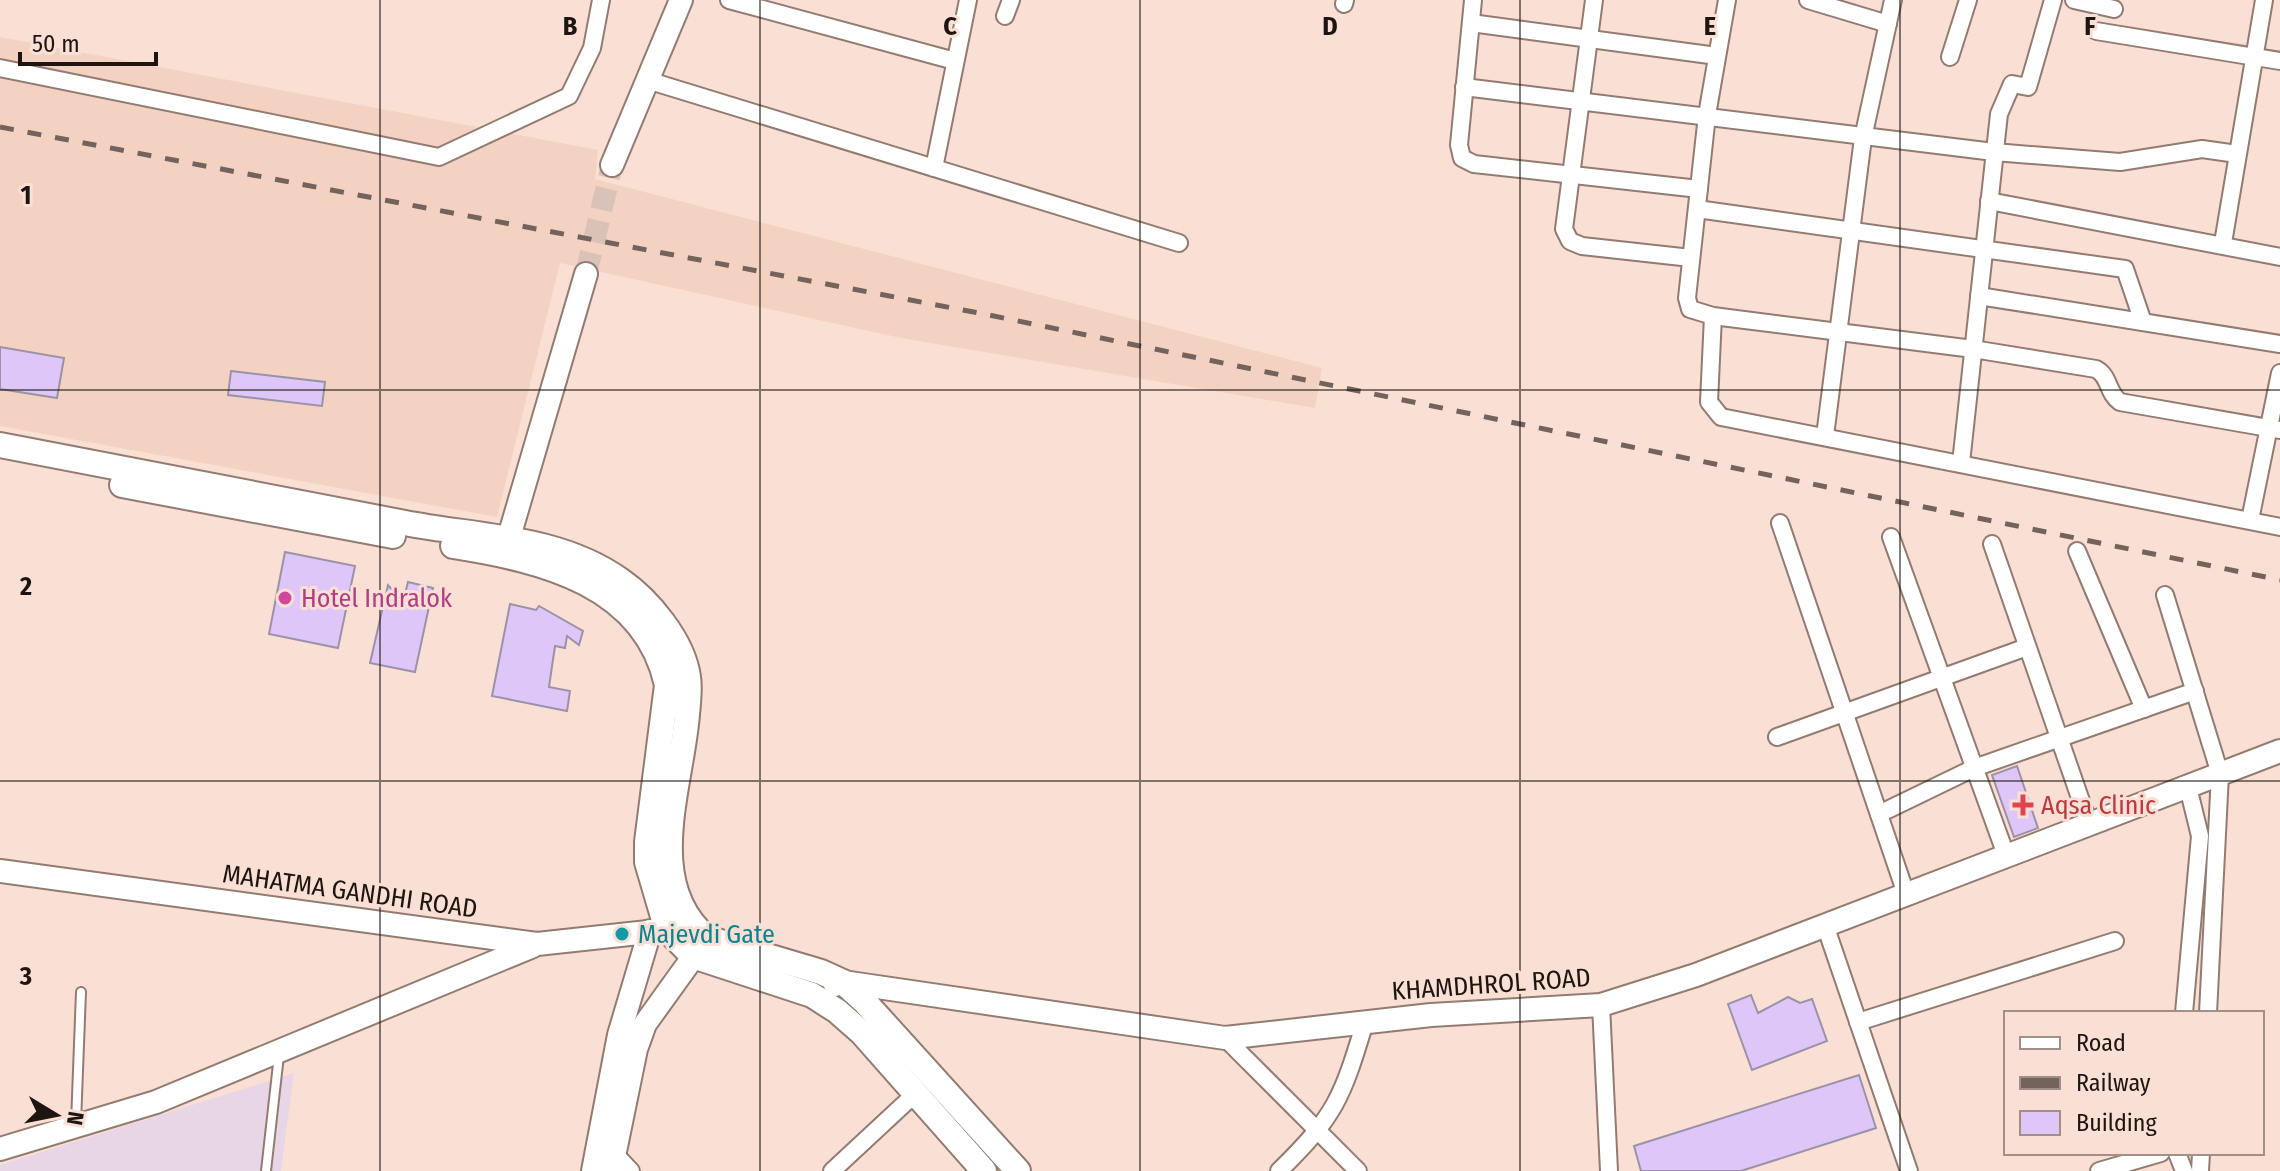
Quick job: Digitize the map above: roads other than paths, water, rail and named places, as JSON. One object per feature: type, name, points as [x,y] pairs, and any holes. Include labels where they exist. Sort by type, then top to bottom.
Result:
[{"type":"main road","points":[[612,165],[681,0]]},
{"type":"main road","points":[[509,537],[586,274]]},
{"type":"main road","points":[[0,445],[415,525],[509,537],[588,561],[620,579],[645,600],[676,644],[688,677],[687,716],[669,819],[672,867],[683,909],[698,940],[812,995],[862,1033],[984,1171]]},
{"type":"main road","points":[[0,458],[347,529],[528,561],[601,591],[627,611],[650,636],[662,661],[667,685],[647,852],[658,930],[619,1035],[593,1171]]},
{"type":"main road","name":"KHAMDHROL ROAD","points":[[843,982],[1225,1038],[1365,1022],[1601,1005],[1696,975],[2280,751]]},
{"type":"main road","name":"MAHATMA GANDHI ROAD","points":[[0,871],[537,944],[658,930]]},
{"type":"main road","points":[[658,930],[843,982],[864,1001],[1018,1171]]},
{"type":"main road","points":[[613,1162],[636,1049],[645,1024],[698,940]]},
{"type":"main road","points":[[0,1149],[156,1102],[279,1054],[537,944]]},
{"type":"main road","points":[[812,995],[843,982]]},
{"type":"street","points":[[0,68],[439,157],[569,96],[592,48],[601,0]]},
{"type":"street","points":[[729,0],[955,61]]},
{"type":"street","points":[[934,168],[968,0]]},
{"type":"street","points":[[1473,0],[1459,145],[1462,158],[1474,164],[1699,189]]},
{"type":"street","points":[[1594,0],[1564,229],[1570,241],[1582,246],[1691,258]]},
{"type":"street","points":[[1727,0],[1707,115],[1687,298],[1690,309],[1713,316],[1973,349],[2096,369],[2105,376],[2112,396],[2120,402],[2274,429]]},
{"type":"street","points":[[1808,0],[1888,24]]},
{"type":"street","points":[[1825,436],[1863,138],[1893,0]]},
{"type":"street","points":[[1950,57],[1968,0]]},
{"type":"street","points":[[1961,463],[1999,114],[2012,84],[2028,87],[2053,0]]},
{"type":"street","points":[[2074,0],[2114,9]]},
{"type":"street","points":[[2223,243],[2264,0]]},
{"type":"street","points":[[1471,23],[1717,56]]},
{"type":"street","points":[[2096,31],[2280,61]]},
{"type":"street","points":[[2254,55],[2280,55]]},
{"type":"street","points":[[647,80],[1179,243]]},
{"type":"street","points":[[1464,87],[1994,152],[2120,162],[2202,149],[2237,154]]},
{"type":"street","points":[[1989,201],[2223,243],[2280,257]]},
{"type":"street","points":[[1697,209],[2125,269],[2143,322]]},
{"type":"street","points":[[1979,296],[2280,344]]},
{"type":"street","points":[[1713,316],[1709,402],[1721,417],[2280,527]]},
{"type":"street","points":[[2250,520],[2274,429],[2280,373]]},
{"type":"street","points":[[1780,523],[1906,894]]},
{"type":"street","points":[[1891,537],[2006,855]]},
{"type":"street","points":[[1992,544],[2089,824]]},
{"type":"street","points":[[2077,551],[2144,709]]},
{"type":"street","points":[[2165,595],[2220,774],[2208,1011]]},
{"type":"street","points":[[1777,737],[2027,647]]},
{"type":"street","points":[[1879,814],[1974,768],[2060,741],[2195,691]]},
{"type":"street","points":[[2184,1011],[2200,836],[2188,787]]},
{"type":"street","points":[[1825,925],[1909,1171]]},
{"type":"street","points":[[1858,1022],[2115,941]]},
{"type":"street","points":[[1601,1005],[1609,1171]]},
{"type":"street","points":[[1279,1171],[1319,1131],[1344,1091],[1365,1022]]},
{"type":"street","points":[[1225,1038],[1358,1171]]},
{"type":"street","points":[[832,1171],[916,1093]]},
{"type":"street","points":[[2099,1171],[2154,1155]]},
{"type":"street","points":[[613,1162],[631,1171]]},
{"type":"lane","points":[[76,1128],[81,992]]},
{"type":"lane","points":[[266,1171],[279,1054]]},
{"type":"tunnel","points":[[586,274],[612,165]]},
{"type":"railway","points":[[0,127],[984,314],[2280,580]]},
{"type":"place","name":"Hotel Indralok","points":[[285,598]]},
{"type":"place","name":"Aqsa Clinic","points":[[2023,805]]},
{"type":"place","name":"Majevdi Gate","points":[[622,934]]}]
